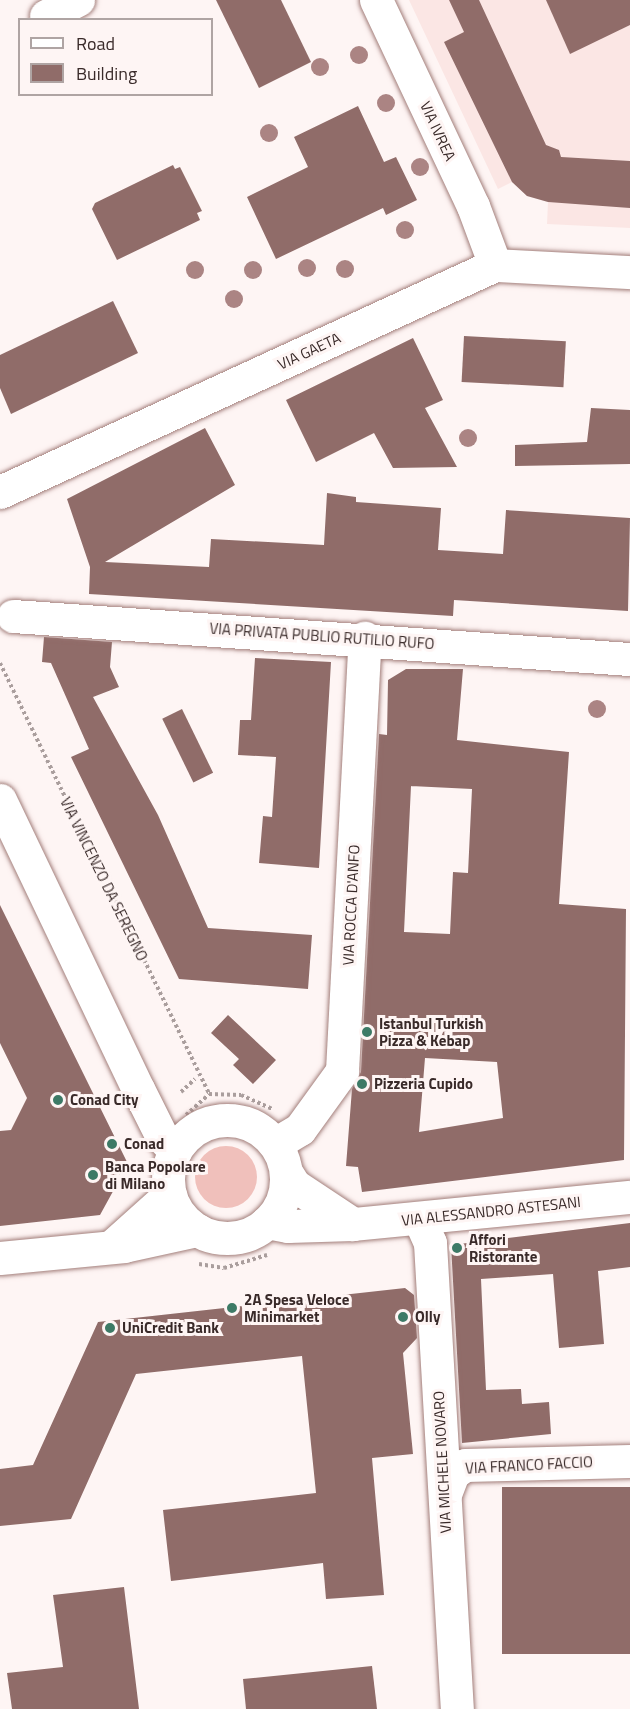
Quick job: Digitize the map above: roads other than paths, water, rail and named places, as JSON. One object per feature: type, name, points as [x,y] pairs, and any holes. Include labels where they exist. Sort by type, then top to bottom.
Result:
[{"type":"street","points":[[46,16],[78,0]]},
{"type":"street","name":"VIA IVREA","points":[[376,0],[474,206],[495,265]]},
{"type":"street","name":"VIA GAETA","points":[[0,492],[495,265],[630,272]]},
{"type":"street","name":"VIA PRIVATA PUBLIO RUTILIO RUFO","points":[[13,616],[365,638],[630,658]]},
{"type":"street","name":"VIA ROCCA D'ANFO","points":[[281,1144],[300,1129],[342,1071],[365,638]]},
{"type":"street","points":[[0,800],[162,1137],[186,1139],[230,1119],[263,1131],[281,1144],[294,1185],[353,1224]]},
{"type":"street","points":[[186,1139],[168,1172],[170,1194],[176,1209],[197,1230]]},
{"type":"street","points":[[0,1258],[111,1248],[197,1230],[233,1237],[267,1222],[285,1190],[281,1144]]},
{"type":"street","points":[[111,1248],[170,1194]]},
{"type":"street","name":"VIA ALESSANDRO ASTESANI","points":[[267,1222],[288,1226],[353,1224],[630,1197]]},
{"type":"street","name":"VIA MICHELE NOVARO","points":[[418,1218],[430,1243],[457,1709]]},
{"type":"street","name":"VIA FRANCO FACCIO","points":[[445,1494],[453,1473],[465,1465],[630,1461]]},
{"type":"place","name":"Istanbul Turkish Pizza & Kebap","points":[[367,1032]]},
{"type":"place","name":"Pizzeria Cupido","points":[[362,1084]]},
{"type":"place","name":"Conad City","points":[[58,1100]]},
{"type":"place","name":"Conad","points":[[112,1144]]},
{"type":"place","name":"Banca Popolare di Milano","points":[[93,1175]]},
{"type":"place","name":"Affori Ristorante","points":[[457,1248]]},
{"type":"place","name":"2A Spesa Veloce Minimarket","points":[[232,1308]]},
{"type":"place","name":"Olly","points":[[403,1317]]},
{"type":"place","name":"UniCredit Bank","points":[[110,1328]]}]
